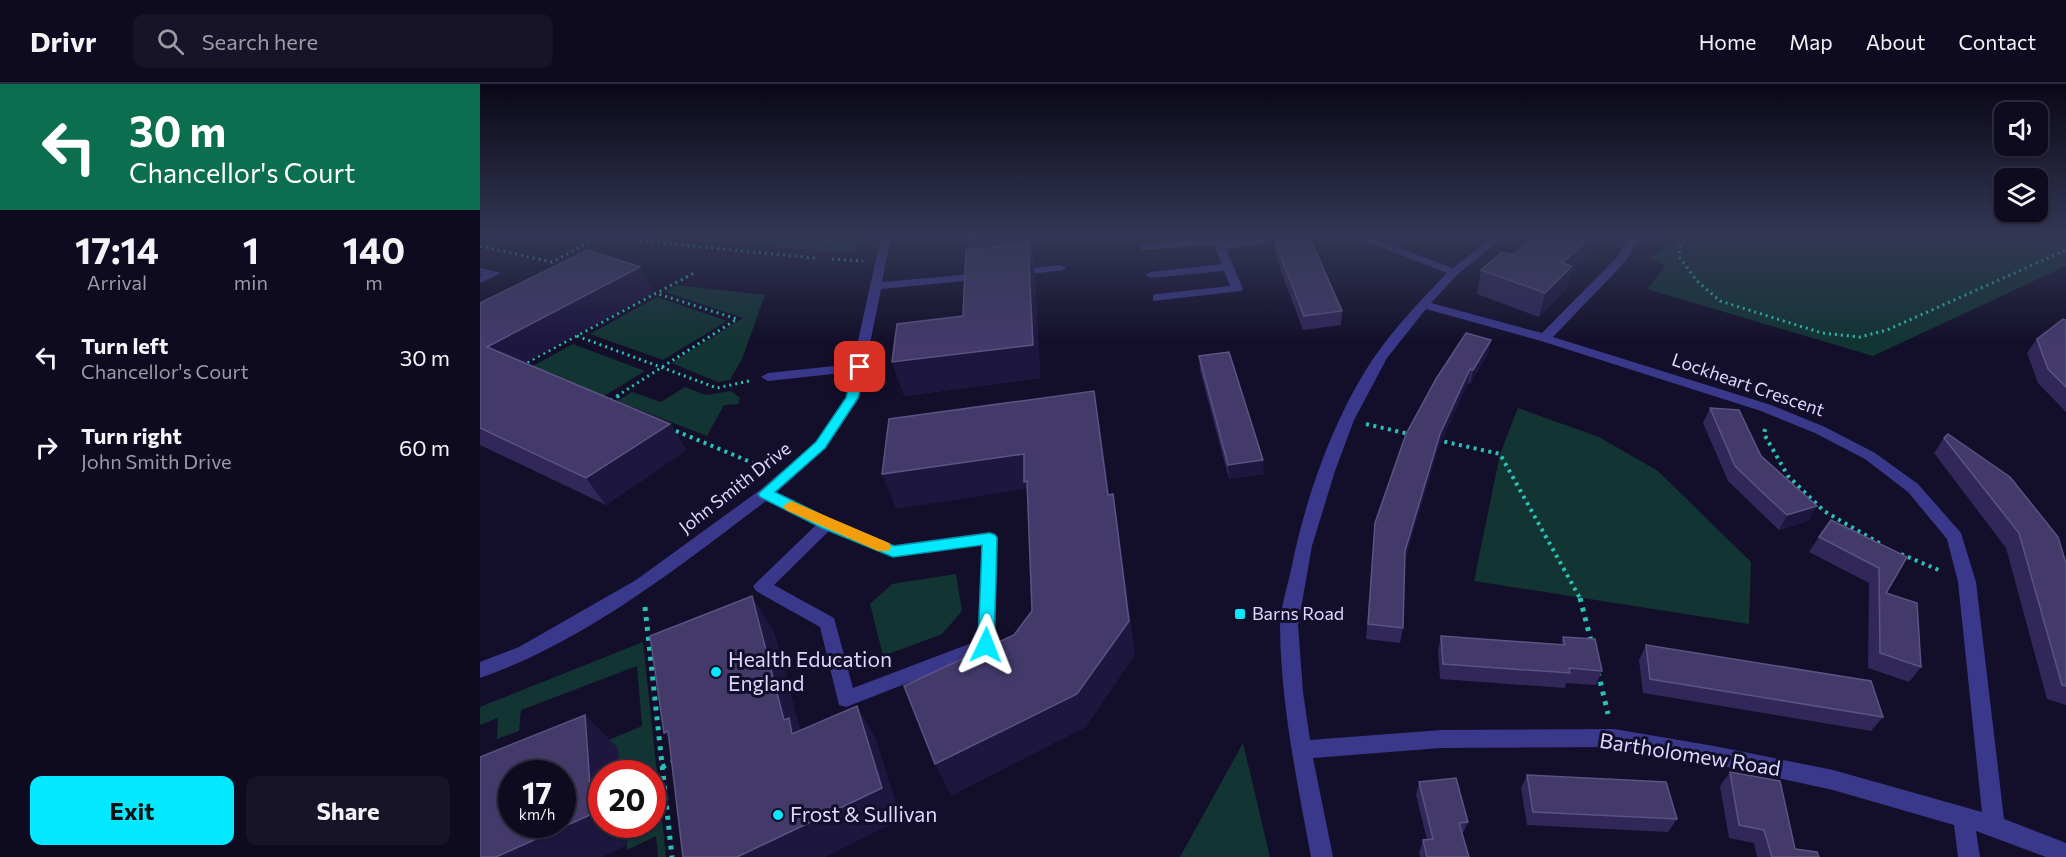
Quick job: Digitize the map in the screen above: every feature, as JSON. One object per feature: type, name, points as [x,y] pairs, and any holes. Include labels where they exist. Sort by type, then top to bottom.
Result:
[{"type":"street","points":[[480,280],[494,274],[485,272]]},
{"type":"street","name":"John Smith Drive","points":[[480,670],[525,652],[642,585],[765,494],[821,445],[852,398],[880,272]]},
{"type":"street","points":[[877,286],[1019,272]]},
{"type":"street","points":[[1151,275],[1179,272]]},
{"type":"street","points":[[1157,298],[1237,289],[1230,272]]},
{"type":"street","points":[[1322,857],[1301,750],[1293,692],[1288,625],[1304,546],[1327,471],[1347,420],[1381,357],[1423,304],[1455,272]]},
{"type":"street","points":[[1545,338],[1609,272]]},
{"type":"street","name":"Lockheart Crescent","points":[[1423,304],[1545,338],[1766,408],[1820,430],[1870,456],[1913,488],[1955,537],[1967,582],[1994,826]]},
{"type":"street","points":[[768,377],[860,367]]},
{"type":"street","points":[[765,494],[827,524],[893,551],[990,538],[986,645],[846,699],[828,623],[762,586],[827,524]]},
{"type":"street","name":"Bartholomew Road","points":[[1301,750],[1441,740],[1614,738],[1714,754],[1833,780],[1963,816],[2066,854]]},
{"type":"street","points":[[1963,816],[1969,857]]},
{"type":"path","points":[[515,369],[696,272]]},
{"type":"path","points":[[1690,272],[1696,281],[1720,301],[1822,333],[1860,337],[1887,330],[2017,272]]},
{"type":"path","points":[[616,407],[606,404],[736,319],[655,293]]},
{"type":"path","points":[[577,336],[717,388],[768,377]]},
{"type":"path","points":[[1766,408],[1764,434],[1788,476],[1824,511],[1887,548]]},
{"type":"path","points":[[1347,420],[1413,434]]},
{"type":"path","points":[[665,427],[785,476]]},
{"type":"path","points":[[1434,439],[1500,454],[1580,597],[1593,651]]},
{"type":"path","points":[[1897,552],[1967,582]]},
{"type":"path","points":[[642,585],[661,760]]},
{"type":"path","points":[[1596,662],[1614,738]]},
{"type":"path","points":[[666,765],[681,759],[682,771]]},
{"type":"path","points":[[666,802],[672,857]]},
{"type":"green space","points":[[1660,272],[2053,272],[1873,356],[1647,289]]},
{"type":"green space","points":[[677,285],[765,295],[742,359],[730,380],[718,382],[671,363],[743,318],[665,292]]},
{"type":"green space","points":[[657,297],[727,321],[663,360],[590,334]]},
{"type":"green space","points":[[573,344],[645,371],[604,396],[531,367]]},
{"type":"green space","points":[[685,387],[706,395],[731,391],[740,398],[738,404],[724,405],[707,436],[617,401],[632,392],[661,402]]},
{"type":"green space","points":[[1518,408],[1599,437],[1658,471],[1751,562],[1749,624],[1474,581],[1500,454]]},
{"type":"green space","points":[[956,574],[962,611],[942,634],[883,656],[870,604],[892,584]]},
{"type":"green space","points":[[643,642],[656,760],[618,760],[617,748],[576,760],[561,760],[642,726],[637,666],[521,710],[519,731],[497,739],[498,718],[480,725],[480,707]]},
{"type":"green space","points":[[1243,743],[1270,857],[1180,857]]},
{"type":"green space","points":[[626,838],[652,838],[627,850]]},
{"type":"green space","points":[[656,838],[664,838],[666,857],[658,857]]},
{"type":"building","points":[[543,272],[630,272],[487,347],[670,424],[586,478],[480,428],[480,303]]},
{"type":"building","points":[[965,272],[1029,272],[1033,345],[892,362],[897,324],[963,316]]},
{"type":"building","points":[[1287,272],[1325,272],[1342,311],[1304,316]]},
{"type":"building","points":[[1487,272],[1566,272],[1545,293]]},
{"type":"building","points":[[2063,319],[2066,320],[2066,387],[2048,369],[2037,339]]},
{"type":"building","points":[[1466,333],[1491,340],[1473,370],[1470,369],[1440,434],[1405,551],[1403,628],[1368,624],[1375,523],[1406,434],[1436,379]]},
{"type":"building","points":[[1229,352],[1263,460],[1228,465],[1199,356]]},
{"type":"building","points":[[1094,391],[1108,495],[1113,494],[1129,621],[1077,694],[935,764],[904,686],[1014,635],[1032,611],[1024,454],[882,474],[889,419]]},
{"type":"building","points":[[1710,408],[1739,410],[1761,456],[1817,506],[1787,515],[1735,466]]},
{"type":"building","points":[[1948,434],[2010,477],[2058,537],[2066,563],[2066,686],[2062,685],[2019,533],[1944,438]]},
{"type":"building","points":[[1831,520],[1907,557],[1886,593],[1917,603],[1921,667],[1880,653],[1879,568],[1819,537]]},
{"type":"building","points":[[752,596],[784,720],[789,718],[792,734],[857,706],[882,788],[737,857],[683,857],[668,731],[664,733],[650,636]]},
{"type":"building","points":[[1441,636],[1565,645],[1563,637],[1595,639],[1602,671],[1569,668],[1570,673],[1443,664]]},
{"type":"building","points":[[1646,645],[1871,681],[1883,717],[1650,679]]},
{"type":"building","points":[[585,715],[588,760],[588,816],[576,821],[576,760],[498,760],[498,838],[538,838],[496,857],[480,857],[480,757]]},
{"type":"building","points":[[1730,772],[1780,781],[1795,849],[1817,852],[1819,857],[1772,857],[1764,830],[1739,825]]},
{"type":"building","points":[[1527,775],[1666,782],[1677,819],[1533,812]]},
{"type":"building","points":[[1456,778],[1468,822],[1459,823],[1469,857],[1427,857],[1423,840],[1433,839],[1419,782]]},
{"type":"slow traffic","points":[[791,506],[883,547]]},
{"type":"place","name":"Barns Road","points":[[1240,614]]},
{"type":"place","name":"Health Education England","points":[[716,672]]},
{"type":"place","name":"Frost & Sullivan","points":[[778,815]]},
{"type":"route","points":[[860,367],[852,398],[821,445],[765,494],[827,524],[893,551],[990,538],[986,645]]}]
